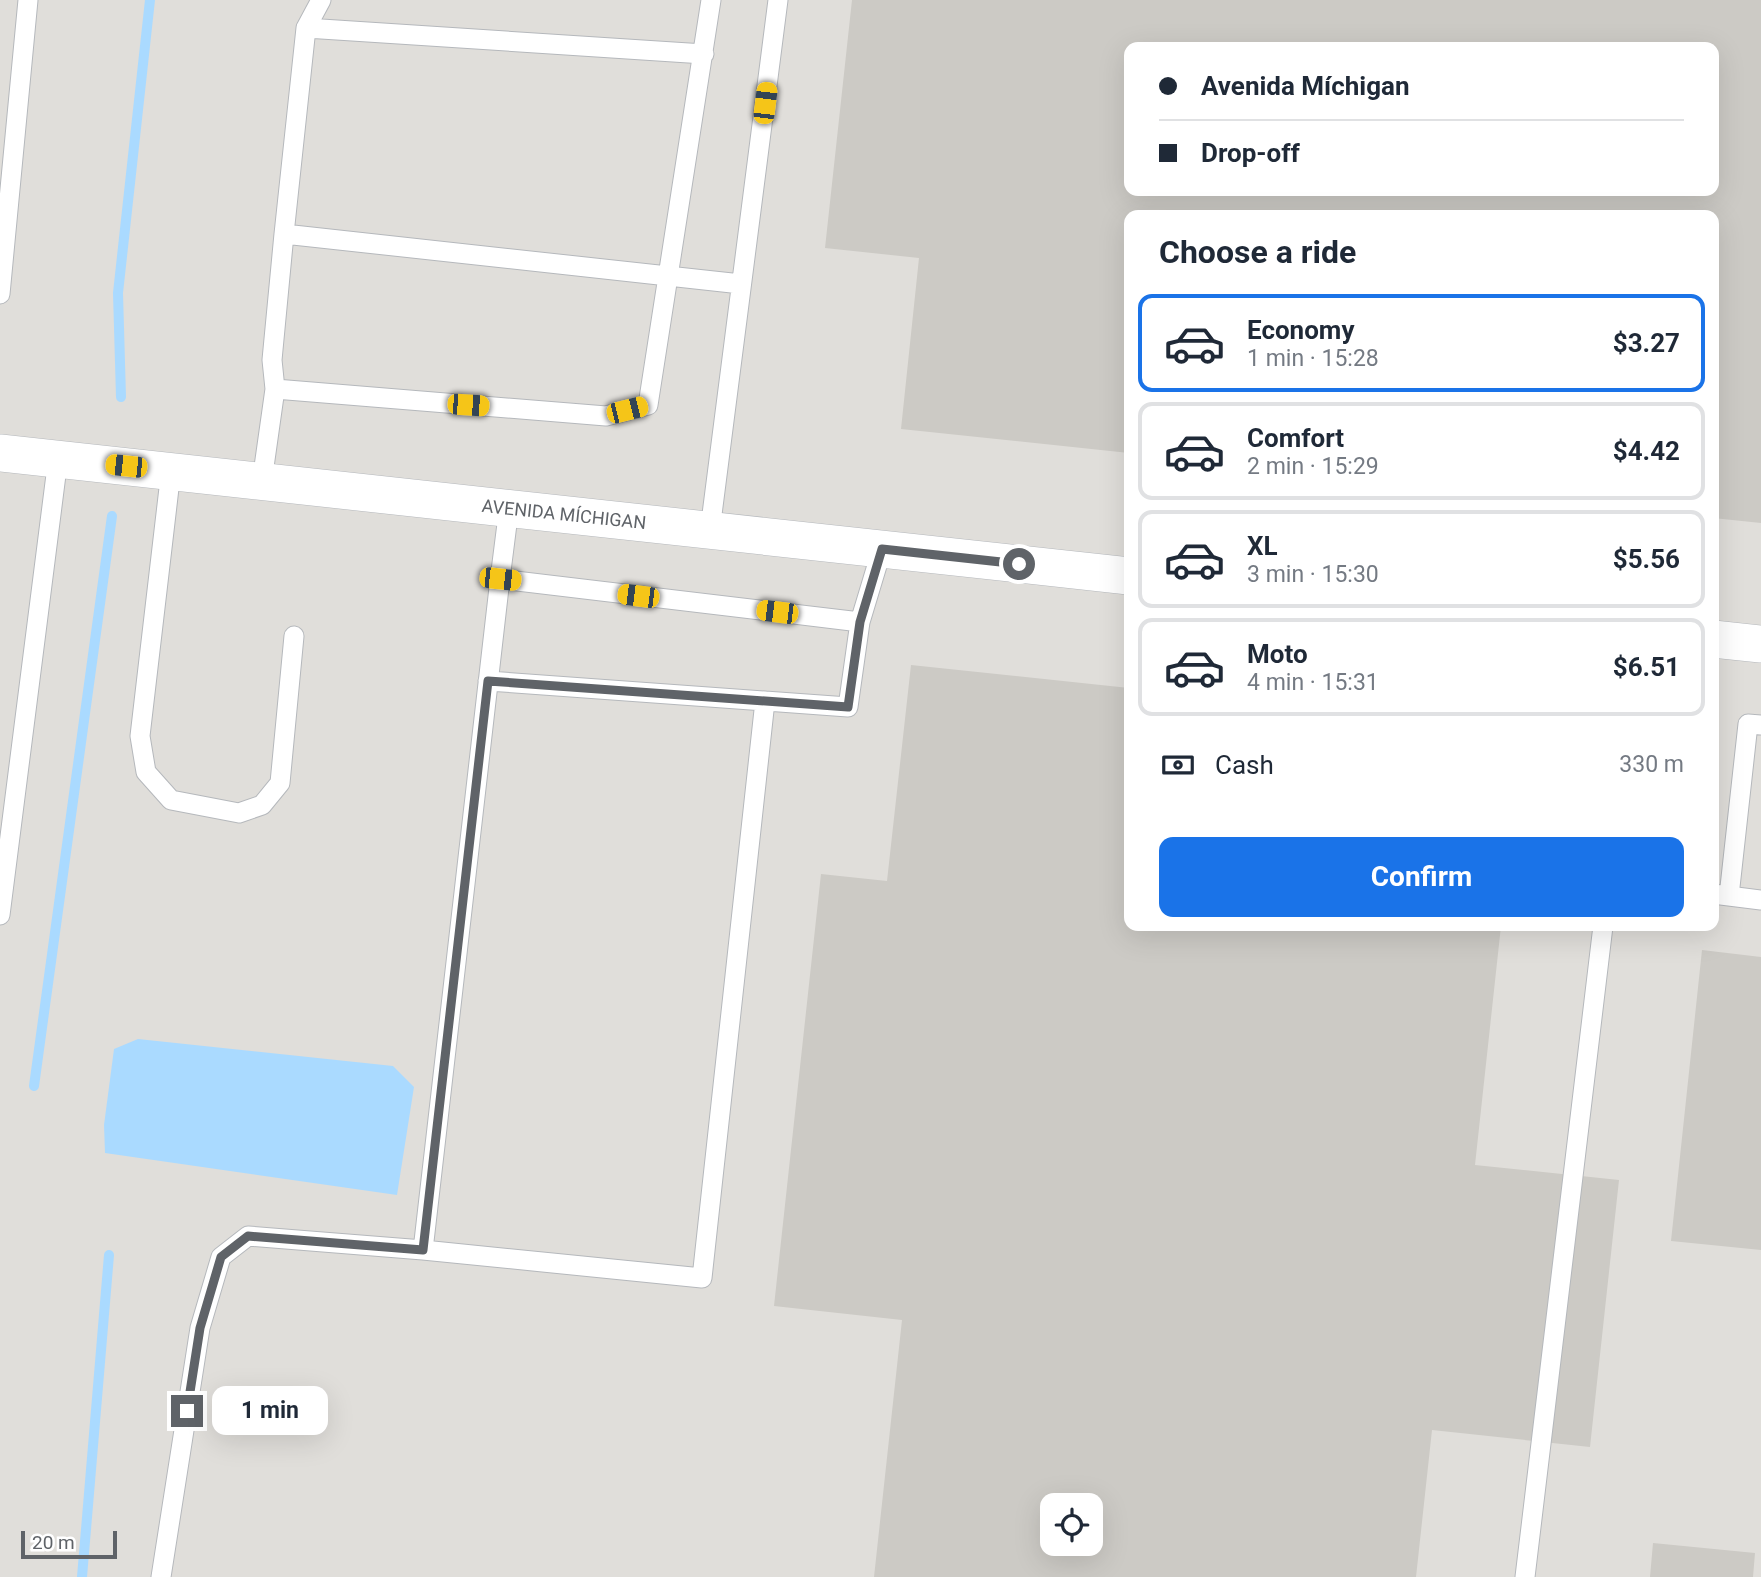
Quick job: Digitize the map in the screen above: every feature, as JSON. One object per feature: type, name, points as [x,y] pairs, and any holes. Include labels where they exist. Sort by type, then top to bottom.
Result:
[{"type":"street","name":"AVENIDA MÍCHIGAN","points":[[0,453],[1124,575]]},
{"type":"lane","points":[[0,294],[28,0]]},
{"type":"lane","points":[[262,481],[275,389],[272,360],[306,28],[321,0]]},
{"type":"lane","points":[[275,389],[606,416],[648,405],[711,0]]},
{"type":"lane","points":[[710,530],[778,0]]},
{"type":"lane","points":[[306,28],[704,54]]},
{"type":"lane","points":[[284,234],[741,284]]},
{"type":"lane","points":[[0,915],[58,459]]},
{"type":"lane","points":[[171,471],[140,736],[146,772],[171,800],[239,813],[262,805],[280,783],[294,636]]},
{"type":"lane","points":[[423,1250],[509,508]]},
{"type":"lane","points":[[488,681],[848,707],[860,622],[882,549]]},
{"type":"lane","points":[[500,579],[860,622]]},
{"type":"lane","points":[[161,1577],[200,1328],[221,1257],[248,1236],[423,1250],[702,1278],[765,701]]},
{"type":"lane","points":[[1761,725],[1748,724],[1721,895],[1761,900]]},
{"type":"lane","points":[[1525,1577],[1602,931]]},
{"type":"shaded area","points":[[0,0],[1761,0],[1761,1577],[0,1577]]},
{"type":"water","points":[[138,1039],[393,1066],[414,1087],[397,1195],[105,1153],[104,1125],[114,1049]]},
{"type":"building","points":[[852,0],[1761,0],[1761,523],[1719,519],[1719,210],[1124,210],[1124,452],[901,429],[919,258],[825,248]]},
{"type":"building","points":[[911,665],[1124,687],[1124,931],[1500,931],[1475,1165],[1619,1180],[1590,1447],[1432,1430],[1416,1577],[874,1577],[902,1320],[774,1306],[821,874],[887,881]]},
{"type":"building","points":[[1702,950],[1761,957],[1761,1250],[1671,1241]]},
{"type":"building","points":[[1653,1543],[1755,1553],[1753,1577],[1650,1577]]},
{"type":"waterway","points":[[121,397],[118,293],[150,0]]},
{"type":"waterway","points":[[34,1086],[112,516]]},
{"type":"waterway","points":[[82,1577],[109,1255]]},
{"type":"route","points":[[187,1411],[200,1328],[221,1257],[248,1236],[423,1250],[488,681],[848,707],[860,622],[882,549],[1019,564]]}]
